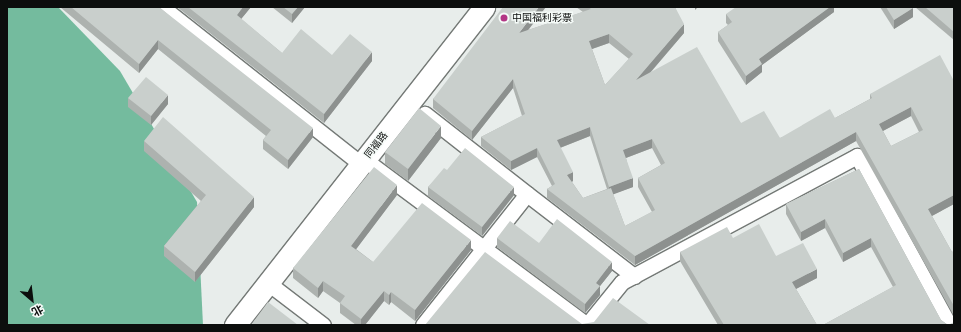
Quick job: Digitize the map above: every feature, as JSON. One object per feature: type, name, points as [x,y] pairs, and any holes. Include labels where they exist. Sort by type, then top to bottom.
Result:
[{"type":"street","points":[[162,7],[363,162],[587,325],[622,282],[857,156],[949,325]]},
{"type":"street","name":"同福路","points":[[235,325],[484,7]]},
{"type":"street","points":[[410,102],[634,276]]},
{"type":"street","points":[[423,325],[527,194]]},
{"type":"street","points":[[268,283],[323,325]]},
{"type":"green space","points":[[7,7],[58,7],[120,71],[197,202],[203,325],[7,325]]},
{"type":"building","points":[[71,7],[159,7],[313,128],[288,160],[263,140],[271,130],[158,40],[139,64]]},
{"type":"building","points":[[188,7],[243,7],[237,15],[282,53],[301,29],[332,55],[350,34],[372,52],[324,114]]},
{"type":"building","points":[[283,7],[298,7],[292,14]]},
{"type":"building","points":[[503,7],[539,7],[519,33],[591,9],[588,7],[675,7],[684,24],[636,80],[697,47],[741,123],[764,111],[780,138],[830,109],[835,118],[872,98],[870,94],[940,55],[954,81],[954,195],[928,209],[952,252],[954,251],[954,306],[856,132],[635,256],[547,189],[555,184],[537,148],[511,161],[481,137],[525,114],[513,79],[472,131],[433,99]],"holes":[[[609,34],[633,54],[605,85],[589,41]],[[911,107],[923,130],[891,146],[879,124]],[[590,127],[609,187],[633,178],[623,150],[652,139],[665,163],[638,178],[655,210],[625,226],[611,188],[583,198],[567,175],[573,172],[557,140]]]},
{"type":"building","points":[[736,7],[830,7],[759,59],[762,64],[746,76],[718,32],[732,22],[726,14]]},
{"type":"building","points":[[886,7],[913,7],[913,8],[894,20]]},
{"type":"building","points":[[925,7],[954,7],[954,32]]},
{"type":"building","points":[[146,77],[168,95],[151,116],[128,98]]},
{"type":"building","points":[[419,108],[441,126],[408,169],[385,152]]},
{"type":"building","points":[[163,117],[254,197],[195,272],[164,246],[206,195],[144,141]]},
{"type":"building","points":[[465,148],[514,187],[482,227],[428,187],[444,168],[447,170]]},
{"type":"building","points":[[374,167],[397,185],[351,246],[373,262],[422,203],[471,240],[415,310],[391,292],[389,295],[384,291],[361,319],[340,303],[345,296],[323,281],[318,288],[293,268]]},
{"type":"building","points":[[859,169],[941,320],[948,325],[823,325],[896,285],[871,238],[843,253],[825,219],[801,232],[786,204]]},
{"type":"building","points":[[557,219],[612,262],[596,283],[600,286],[585,304],[497,238],[510,221],[539,243]]},
{"type":"building","points":[[759,224],[776,256],[803,243],[817,269],[792,282],[817,325],[724,325],[680,252],[727,227],[733,238]]},
{"type":"building","points":[[485,252],[582,324],[594,322],[613,298],[650,325],[425,325]]},
{"type":"building","points":[[268,302],[298,325],[251,325]]},
{"type":"place","name":"中国福利彩票","points":[[504,18]]}]
